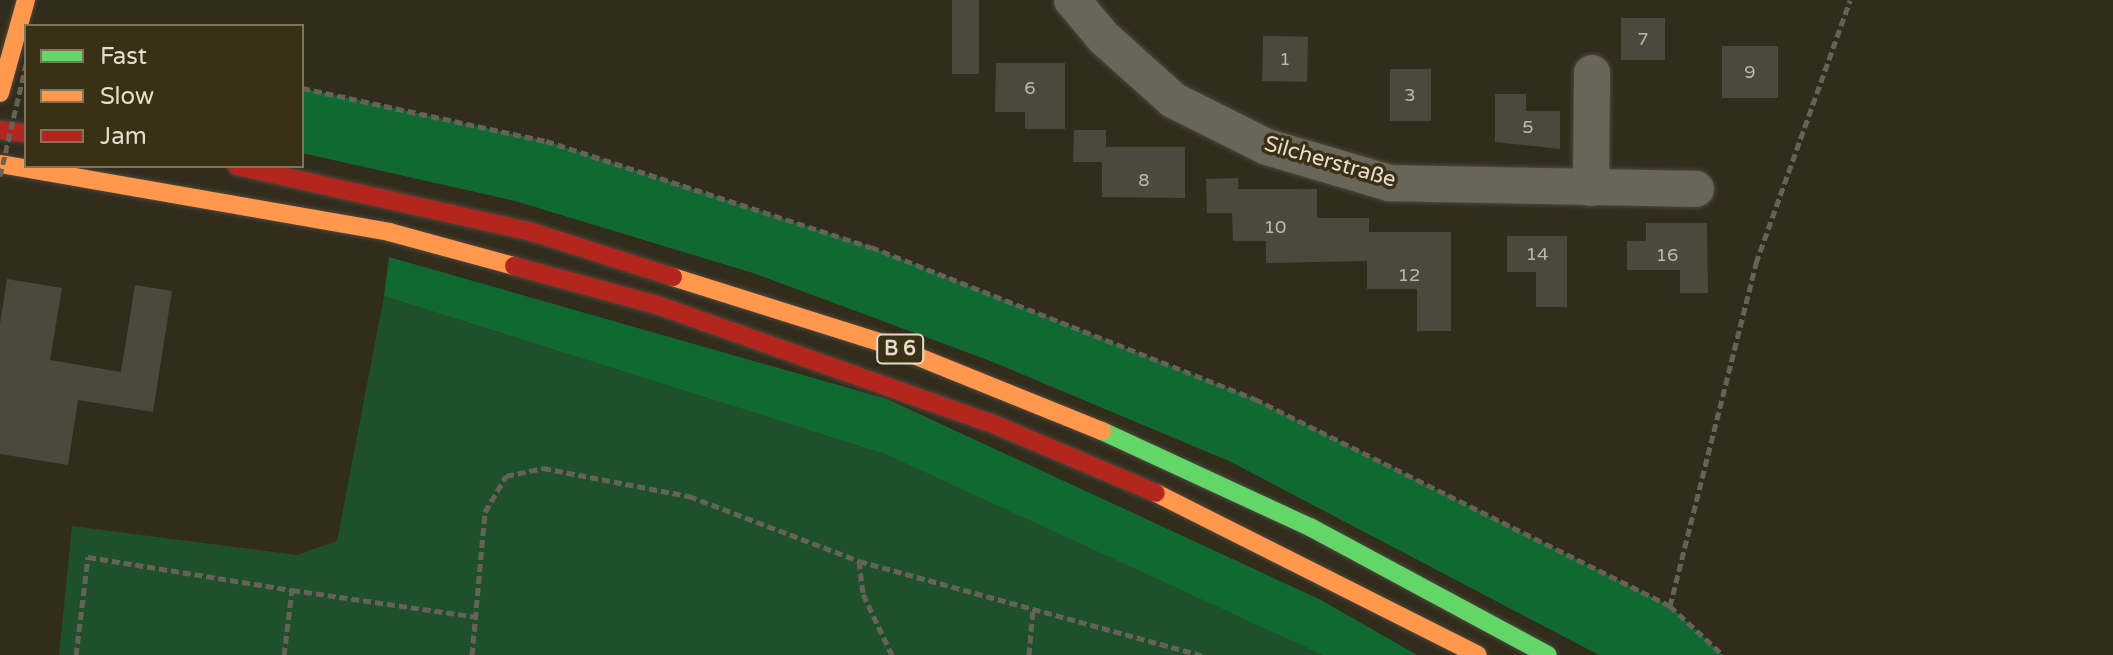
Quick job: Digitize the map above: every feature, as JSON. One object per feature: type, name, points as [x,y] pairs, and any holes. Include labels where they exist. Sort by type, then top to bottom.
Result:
[{"type":"main road","points":[[0,93],[17,62],[26,0]]},
{"type":"main road","points":[[0,130],[24,133]]},
{"type":"main road","name":"B 6","points":[[0,164],[389,232],[657,305],[991,423],[1130,480],[1478,655]]},
{"type":"main road","name":"B 6","points":[[246,168],[532,232],[889,345],[1145,448],[1310,527],[1548,655]]},
{"type":"street","name":"Silcherstraße","points":[[1072,0],[1104,38],[1173,100],[1267,147],[1389,183],[1696,189]]},
{"type":"street","points":[[1591,188],[1592,73]]},
{"type":"path","points":[[1670,606],[1756,263],[1850,0]]},
{"type":"path","points":[[0,176],[17,62]]},
{"type":"path","points":[[304,88],[546,141],[871,247],[1255,399],[1670,606],[1723,655]]},
{"type":"path","points":[[472,655],[478,617],[485,512],[506,476],[543,468],[689,496],[859,561],[1201,655]]},
{"type":"path","points":[[76,655],[88,557],[478,617]]},
{"type":"path","points":[[859,561],[863,594],[892,655]]},
{"type":"path","points":[[284,655],[292,590]]},
{"type":"path","points":[[1029,655],[1033,608]]},
{"type":"green space","points":[[304,88],[546,141],[871,247],[1255,399],[1670,606],[1723,655],[1599,655],[1229,461],[993,362],[753,273],[515,201],[304,153]]},
{"type":"green space","points":[[389,257],[887,399],[1321,600],[1417,655],[1322,655],[885,454],[384,296]]},
{"type":"green space","points":[[384,296],[885,454],[1322,655],[59,655],[72,526],[297,555],[337,541]]},
{"type":"building","points":[[952,0],[979,0],[979,74],[952,74]]},
{"type":"building","points":[[1621,18],[1665,18],[1665,60],[1621,60]]},
{"type":"building","points":[[1263,36],[1308,37],[1307,82],[1262,81]]},
{"type":"building","points":[[1722,46],[1778,46],[1778,98],[1722,98]]},
{"type":"building","points":[[996,63],[1065,63],[1065,129],[1025,129],[1025,112],[995,112]]},
{"type":"building","points":[[1390,69],[1431,69],[1431,121],[1390,121]]},
{"type":"building","points":[[1495,94],[1526,94],[1526,111],[1560,111],[1560,149],[1495,142]]},
{"type":"building","points":[[1074,130],[1106,130],[1106,147],[1185,147],[1185,198],[1102,197],[1102,162],[1073,162]]},
{"type":"building","points":[[1238,178],[1238,189],[1317,189],[1317,218],[1369,218],[1369,232],[1451,232],[1451,331],[1417,331],[1417,289],[1367,289],[1367,261],[1266,263],[1266,241],[1233,241],[1232,213],[1207,213],[1206,179]]},
{"type":"building","points":[[1646,223],[1707,223],[1708,293],[1680,293],[1680,270],[1627,270],[1627,241],[1646,241]]},
{"type":"building","points":[[1507,236],[1567,236],[1567,307],[1536,307],[1536,272],[1507,272]]},
{"type":"building","points":[[7,279],[62,288],[50,360],[121,372],[135,285],[172,291],[153,412],[78,400],[68,465],[0,454],[0,324]]},
{"type":"traffic: fast","points":[[1102,431],[1310,527],[1548,655]]},
{"type":"traffic: slow","points":[[0,93],[26,0]]},
{"type":"traffic: slow","points":[[0,164],[389,232],[514,266]]},
{"type":"traffic: slow","points":[[673,277],[889,345],[1102,431]]},
{"type":"traffic: slow","points":[[1156,493],[1478,655]]},
{"type":"traffic: jam","points":[[0,130],[24,133]]},
{"type":"traffic: jam","points":[[246,168],[532,232],[673,277]]},
{"type":"traffic: jam","points":[[514,266],[657,305],[991,423],[1156,493]]}]
